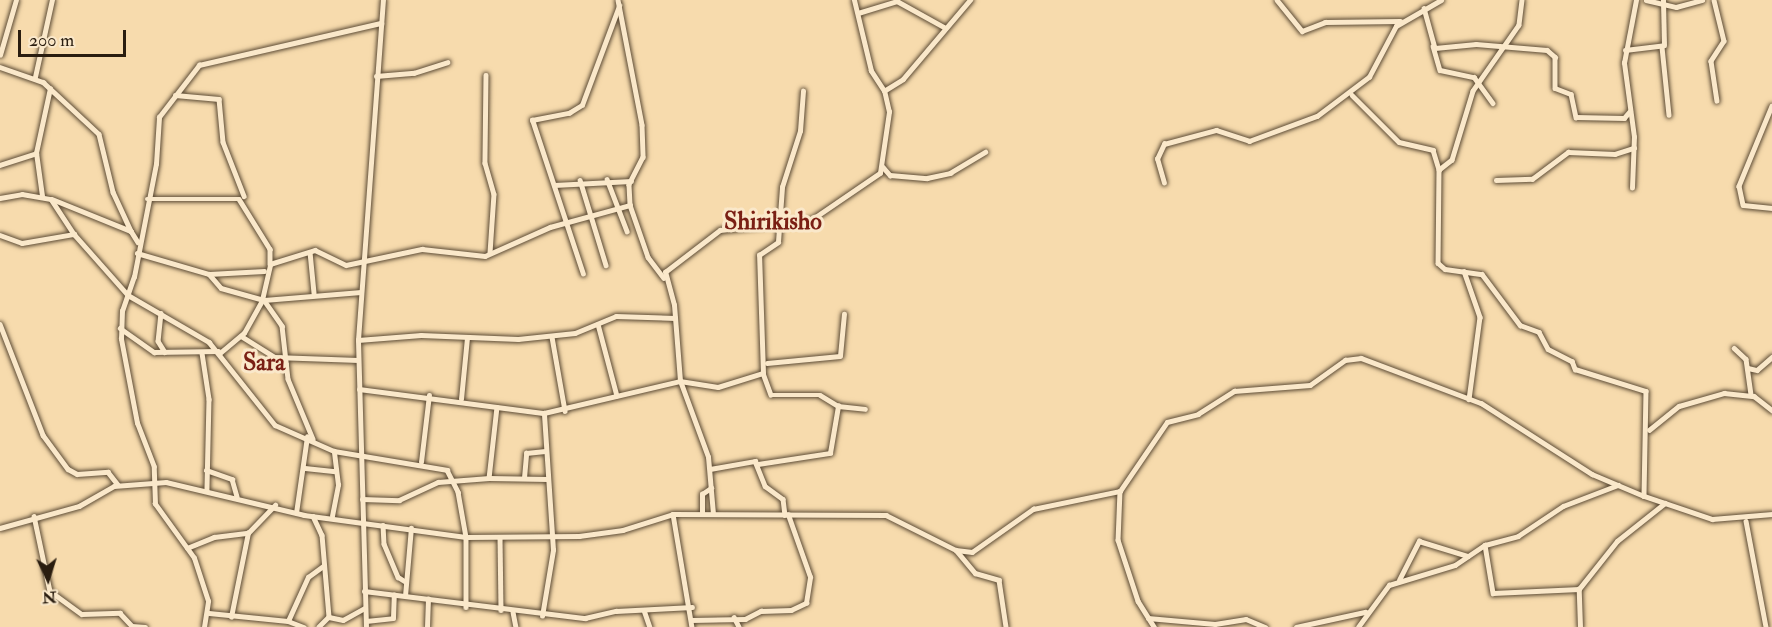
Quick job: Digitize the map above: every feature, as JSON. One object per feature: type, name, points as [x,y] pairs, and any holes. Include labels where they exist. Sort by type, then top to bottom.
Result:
[{"type":"street","points":[[0,55],[16,0]]},
{"type":"street","points":[[35,77],[52,0]]},
{"type":"street","points":[[383,0],[358,340],[366,624],[393,618],[394,595]]},
{"type":"street","points":[[618,0],[642,125],[643,158],[632,181],[630,205],[648,256],[664,278],[675,318],[680,381],[710,469],[713,514]]},
{"type":"street","points":[[854,0],[873,76],[884,91],[890,122],[884,167],[890,175],[927,178],[950,173],[985,152]]},
{"type":"street","points":[[884,91],[903,79],[944,27],[970,0]]},
{"type":"street","points":[[1277,0],[1302,31],[1325,22],[1401,21],[1441,0]]},
{"type":"street","points":[[1439,170],[1452,160],[1479,80],[1500,46],[1520,25],[1522,0]]},
{"type":"street","points":[[1632,188],[1634,148],[1625,50],[1636,0]]},
{"type":"street","points":[[1646,0],[1663,2],[1676,7],[1702,0]]},
{"type":"street","points":[[1714,0],[1724,41],[1711,64],[1717,101]]},
{"type":"street","points":[[858,13],[897,1],[944,27]]},
{"type":"street","points":[[1663,2],[1662,47],[1669,115]]},
{"type":"street","points":[[583,274],[532,120],[574,112],[582,105],[619,6]]},
{"type":"street","points":[[1424,8],[1440,70],[1479,80],[1493,103]]},
{"type":"street","points":[[1164,183],[1157,159],[1167,142],[1216,130],[1250,141],[1317,116],[1352,95],[1374,71],[1401,21]]},
{"type":"street","points":[[135,301],[133,284],[138,242],[159,117],[192,71],[208,62],[381,23]]},
{"type":"street","points":[[0,28],[7,31]]},
{"type":"street","points":[[1433,46],[1500,46],[1551,52],[1555,88],[1571,94],[1577,118],[1623,118],[1630,111]]},
{"type":"street","points":[[1625,50],[1662,47]]},
{"type":"street","points":[[376,76],[414,73],[447,62]]},
{"type":"street","points":[[0,68],[35,77],[50,88],[102,139],[110,183],[138,242]]},
{"type":"street","points":[[486,75],[485,163],[494,194],[490,253]]},
{"type":"street","points":[[42,196],[36,153],[50,88]]},
{"type":"street","points":[[803,91],[800,131],[782,187],[777,244],[759,255],[758,314],[767,363],[763,373],[771,395],[820,395],[838,406],[865,409]]},
{"type":"street","points":[[175,95],[219,99],[224,142],[244,196]]},
{"type":"street","points":[[1352,95],[1400,142],[1432,150],[1439,170],[1438,263],[1484,276],[1520,325],[1539,332],[1548,349],[1572,361],[1575,369],[1646,392],[1649,430],[1644,496]]},
{"type":"street","points":[[1772,106],[1739,186],[1743,205],[1772,208]]},
{"type":"street","points":[[1496,180],[1532,179],[1568,152],[1615,154],[1634,148]]},
{"type":"street","points":[[0,165],[36,153]]},
{"type":"street","points":[[664,278],[670,264],[720,230],[815,219],[884,167]]},
{"type":"street","points":[[607,179],[627,231]]},
{"type":"street","points":[[554,185],[580,180],[632,181]]},
{"type":"street","points":[[580,180],[592,213],[606,265]]},
{"type":"street","points":[[0,198],[42,196],[131,231]]},
{"type":"street","points":[[51,199],[74,234],[128,295],[135,301],[161,313],[219,352],[270,421],[313,439],[334,452],[421,462],[444,468],[454,481],[466,537],[466,607]]},
{"type":"street","points":[[147,199],[239,199],[270,249],[270,264]]},
{"type":"street","points":[[120,328],[152,351],[219,352],[241,336],[263,300],[264,271],[270,264],[321,250],[339,265],[362,265],[422,249],[490,253],[592,213],[630,205]]},
{"type":"street","points":[[0,235],[22,243],[74,234]]},
{"type":"street","points":[[310,252],[314,293]]},
{"type":"street","points":[[137,253],[209,274],[264,271]]},
{"type":"street","points":[[1464,271],[1479,317],[1469,399]]},
{"type":"street","points":[[209,274],[221,288],[263,300],[314,293],[361,292]]},
{"type":"street","points":[[133,284],[120,328],[159,512],[188,548],[209,613],[204,627]]},
{"type":"street","points":[[263,300],[282,326],[285,359],[313,439]]},
{"type":"street","points":[[161,313],[158,341],[165,352]]},
{"type":"street","points":[[358,340],[552,337],[633,314],[675,318]]},
{"type":"street","points":[[767,363],[840,356],[844,314]]},
{"type":"street","points":[[0,324],[43,435],[68,470],[82,475],[108,472],[118,485]]},
{"type":"street","points":[[598,324],[617,396]]},
{"type":"street","points":[[241,336],[285,359],[358,360]]},
{"type":"street","points":[[552,337],[565,411]]},
{"type":"street","points":[[461,399],[467,338]]},
{"type":"street","points":[[1734,348],[1748,368],[1751,395]]},
{"type":"street","points":[[202,353],[209,399],[207,490]]},
{"type":"street","points":[[1748,368],[1757,370],[1772,357]]},
{"type":"street","points":[[1154,627],[1148,618],[1118,540],[1120,491],[1167,422],[1198,414],[1234,391],[1310,385],[1353,358],[1370,359],[1469,399],[1618,485],[1644,496],[1712,519],[1746,520],[1772,514]]},
{"type":"street","points":[[359,389],[461,399],[544,414],[565,411],[680,381],[718,387],[763,373]]},
{"type":"street","points":[[611,398],[614,391]]},
{"type":"street","points":[[1649,430],[1684,404],[1708,402],[1724,393],[1751,395],[1772,410]]},
{"type":"street","points":[[421,462],[429,395]]},
{"type":"street","points":[[758,464],[830,453],[838,406]]},
{"type":"street","points":[[489,478],[497,407]]},
{"type":"street","points":[[542,616],[552,536],[544,414]]},
{"type":"street","points":[[296,513],[305,468],[307,437]]},
{"type":"street","points":[[524,478],[526,453],[545,451]]},
{"type":"street","points":[[332,516],[334,452]]},
{"type":"street","points":[[691,620],[797,609],[809,599],[809,573],[783,499],[765,486],[758,464],[752,460],[710,469]]},
{"type":"street","points":[[305,468],[335,471]]},
{"type":"street","points":[[206,470],[232,479],[237,496]]},
{"type":"street","points":[[362,499],[399,500],[454,481],[489,478],[547,478]]},
{"type":"street","points":[[0,528],[34,516],[79,506],[118,485],[153,482],[237,496],[275,505],[296,513],[332,516],[466,537],[552,536],[617,532],[673,514],[868,514],[906,521],[915,525],[956,550],[975,573],[999,580],[1006,627]]},
{"type":"street","points":[[1399,581],[1468,556],[1485,545],[1518,536],[1563,506],[1618,485]]},
{"type":"street","points":[[702,513],[702,494],[711,488]]},
{"type":"street","points":[[956,550],[983,550],[1033,509],[1120,491]]},
{"type":"street","points":[[1580,627],[1579,589],[1617,541],[1665,503]]},
{"type":"street","points":[[231,616],[248,533],[275,505]]},
{"type":"street","points":[[673,514],[692,607],[692,627]]},
{"type":"street","points":[[34,516],[50,591],[76,612],[120,613],[127,625],[145,627]]},
{"type":"street","points":[[314,516],[322,533],[328,617],[319,627]]},
{"type":"street","points":[[1746,520],[1766,627]]},
{"type":"street","points":[[384,525],[384,544],[398,577],[406,582]]},
{"type":"street","points":[[405,596],[411,528]]},
{"type":"street","points":[[188,548],[214,537],[248,533]]},
{"type":"street","points":[[500,537],[501,610]]},
{"type":"street","points":[[1358,627],[1365,612],[1399,581],[1419,541],[1468,556]]},
{"type":"street","points":[[1485,545],[1493,593],[1579,589]]},
{"type":"street","points":[[288,621],[308,577],[323,566]]},
{"type":"street","points":[[364,591],[542,616],[588,618],[644,610],[692,607]]},
{"type":"street","points":[[428,599],[428,627]]},
{"type":"street","points":[[328,617],[343,620],[365,608]]},
{"type":"street","points":[[644,610],[650,627]]},
{"type":"street","points":[[513,612],[516,627]]},
{"type":"street","points":[[1296,627],[1365,612]]},
{"type":"street","points":[[209,613],[288,621],[304,627]]},
{"type":"street","points":[[734,617],[739,627]]},
{"type":"street","points":[[1148,618],[1215,624],[1246,619],[1265,627]]},
{"type":"district","name":"Shirikisho","points":[[773,222]]},
{"type":"district","name":"Sara","points":[[264,363]]}]
